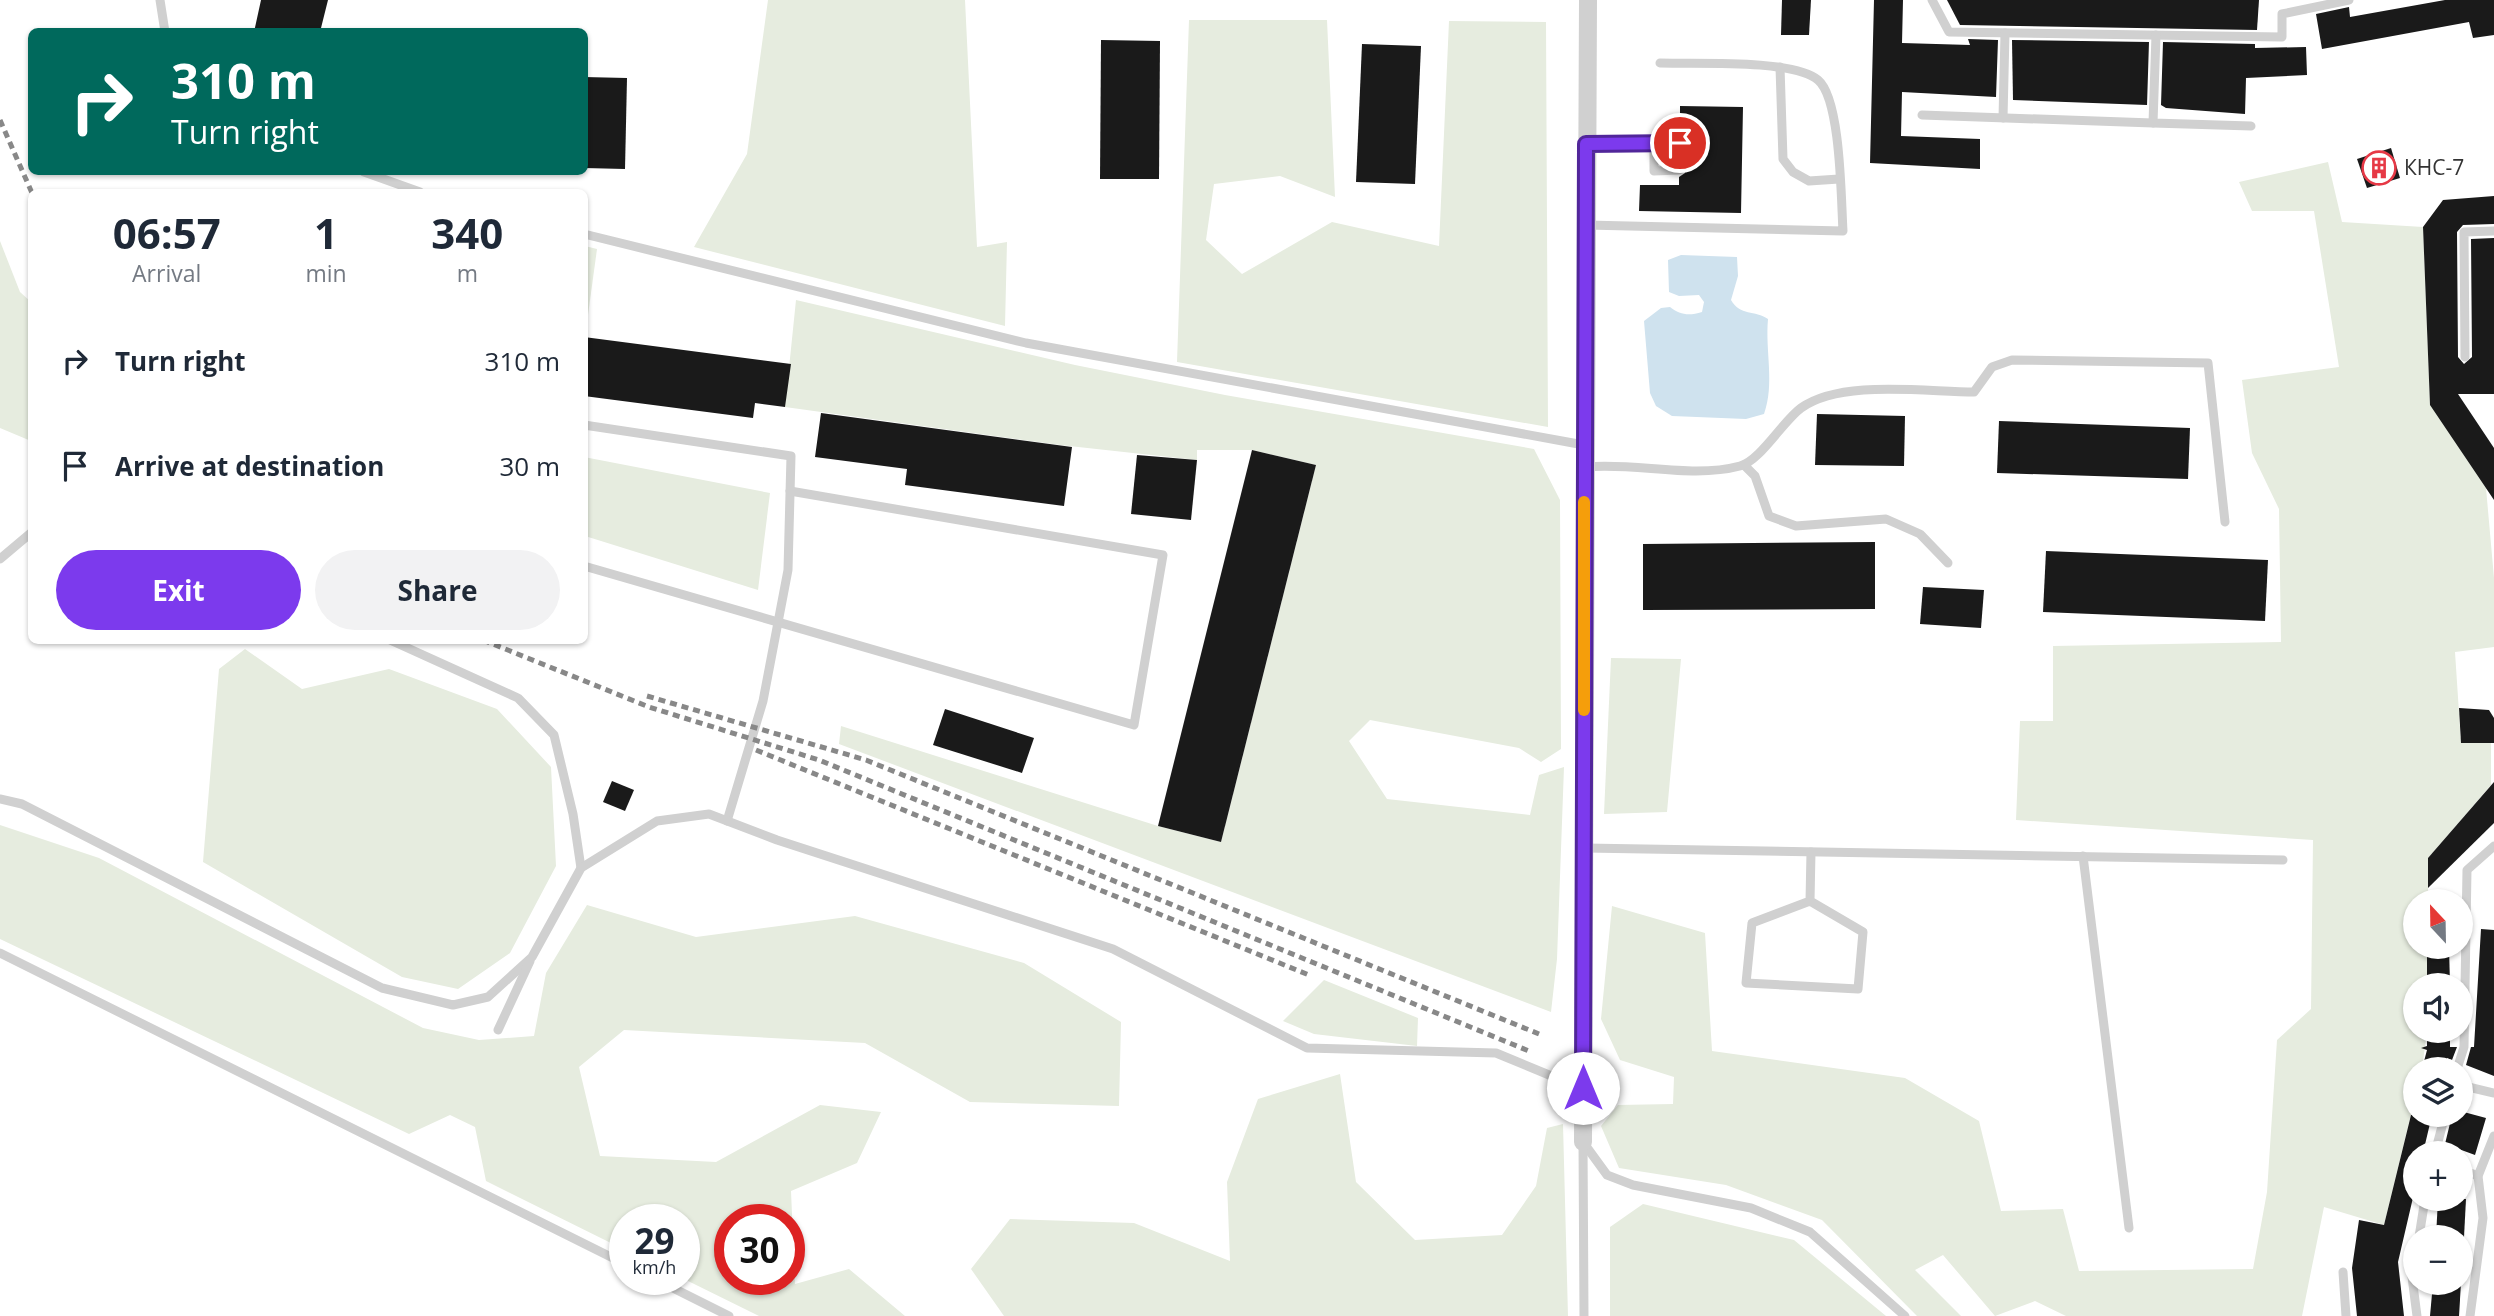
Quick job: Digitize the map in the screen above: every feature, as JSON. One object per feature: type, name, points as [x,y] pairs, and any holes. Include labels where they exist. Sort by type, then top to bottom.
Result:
[{"type":"street","points":[[1583,1142],[1588,0]]},
{"type":"lane","points":[[160,0],[164,28]]},
{"type":"lane","points":[[1933,0],[1949,32],[2282,37],[2282,15],[2349,0]]},
{"type":"lane","points":[[2003,118],[2005,33]]},
{"type":"lane","points":[[2153,123],[2156,35]]},
{"type":"lane","points":[[1586,225],[1843,231],[1835,117],[1820,81],[1780,67],[1660,63]]},
{"type":"lane","points":[[1780,67],[1783,159],[1793,172],[1809,181],[1839,179]]},
{"type":"lane","points":[[1922,115],[2251,126]]},
{"type":"lane","points":[[1654,143],[1654,171],[1679,170]]},
{"type":"lane","points":[[1586,144],[1680,143]]},
{"type":"lane","points":[[371,175],[403,189]]},
{"type":"lane","points":[[2465,357],[2463,232],[2494,231]]},
{"type":"lane","points":[[588,235],[1026,343],[1584,445]]},
{"type":"lane","points":[[1584,467],[1609,465],[1720,471],[1744,466],[1801,408],[1828,395],[1854,391],[1974,392],[1992,367],[2012,360],[2208,363],[2225,522]]},
{"type":"lane","points":[[588,426],[791,456],[788,570],[763,701],[727,821]]},
{"type":"lane","points":[[1744,466],[1755,476],[1769,516],[1796,526],[1886,519],[1920,534],[1948,563]]},
{"type":"lane","points":[[588,567],[1134,725],[1163,555],[790,491]]},
{"type":"lane","points":[[0,559],[28,535]]},
{"type":"lane","points":[[399,644],[518,698],[554,735],[573,814],[581,867]]},
{"type":"lane","points":[[0,799],[22,804],[382,988],[453,1005],[488,997],[532,957]]},
{"type":"lane","points":[[498,1030],[532,957],[581,867],[657,821],[709,814],[1113,949],[1307,1048],[1496,1053],[1583,1088]]},
{"type":"lane","points":[[2461,1057],[2464,1047],[2467,870],[2494,846]]},
{"type":"lane","points":[[1585,848],[2283,860]]},
{"type":"lane","points":[[1811,852],[1811,901]]},
{"type":"lane","points":[[2083,856],[2129,1228]]},
{"type":"lane","points":[[1811,901],[1863,932],[1858,989],[1746,983],[1752,923],[1811,901]]},
{"type":"lane","points":[[0,953],[609,1256]]},
{"type":"lane","points":[[2473,1088],[2494,1093]]},
{"type":"lane","points":[[2470,1316],[2483,1218],[2479,1176],[2494,1136]]},
{"type":"lane","points":[[1583,1142],[1584,1316]]},
{"type":"lane","points":[[1583,1142],[1607,1175],[1633,1185],[1751,1208],[1810,1232],[1905,1316]]},
{"type":"lane","points":[[2473,1174],[2479,1176]]},
{"type":"lane","points":[[2343,1272],[2346,1316]]},
{"type":"lane","points":[[687,1295],[729,1316]]},
{"type":"lane","points":[[2414,1295],[2417,1316]]},
{"type":"shaded area","points":[[768,0],[965,0],[977,247],[1007,242],[1005,326],[694,247],[747,154]]},
{"type":"shaded area","points":[[1189,20],[1327,20],[1335,197],[1280,176],[1214,184],[1206,240],[1242,274],[1332,222],[1439,246],[1449,21],[1546,22],[1548,427],[1177,362]]},
{"type":"shaded area","points":[[2328,162],[2342,222],[2423,227],[2430,404],[2486,488],[2494,578],[2494,647],[2455,652],[2461,743],[2491,743],[2491,785],[2428,858],[2428,889],[2403,889],[2403,959],[2427,959],[2427,973],[2403,973],[2403,1043],[2425,1043],[2424,1057],[2403,1057],[2403,1127],[2408,1127],[2384,1225],[2324,1207],[2302,1316],[2066,1316],[2035,1301],[1995,1316],[1943,1255],[1915,1270],[1961,1316],[1917,1316],[1822,1220],[1726,1185],[1619,1168],[1601,1126],[1618,1105],[1673,1104],[1674,1077],[1620,1060],[1601,1019],[1612,906],[1705,933],[1712,1051],[1905,1078],[1979,1121],[2001,1211],[2063,1209],[2079,1271],[2253,1269],[2267,1192],[2277,1040],[2311,1009],[2313,840],[2016,820],[2020,721],[2053,721],[2053,646],[2281,642],[2279,509],[2252,453],[2242,380],[2339,367],[2314,211],[2252,211],[2239,182]]},
{"type":"shaded area","points":[[0,241],[20,292],[28,299],[28,440],[0,428]]},
{"type":"shaded area","points":[[588,247],[597,249],[588,315]]},
{"type":"shaded area","points":[[796,300],[1075,365],[1225,395],[1534,449],[1560,500],[1561,749],[1541,762],[1519,748],[1370,720],[1349,741],[1387,799],[1530,815],[1539,775],[1564,767],[1557,959],[1551,1012],[839,744],[841,726],[1158,826],[1221,842],[1316,465],[1252,450],[1197,450],[1197,460],[1060,445],[785,407]]},
{"type":"shaded area","points":[[588,458],[770,493],[758,590],[588,537]]},
{"type":"shaded area","points":[[245,649],[302,689],[389,669],[497,709],[551,767],[556,866],[510,953],[458,989],[402,977],[203,862],[219,669]]},
{"type":"shaded area","points":[[1611,658],[1681,659],[1667,812],[1604,814]]},
{"type":"shaded area","points":[[0,825],[99,858],[423,1028],[479,1040],[534,1036],[546,973],[587,905],[696,937],[855,916],[1024,963],[1121,1022],[1119,1106],[970,1102],[865,1043],[624,1030],[579,1067],[600,1156],[716,1162],[820,1105],[881,1112],[857,1163],[791,1191],[792,1204],[714,1204],[714,1294],[700,1287],[700,1204],[609,1204],[609,1242],[486,1181],[475,1127],[450,1115],[409,1134],[0,939]]},
{"type":"shaded area","points":[[1324,980],[1418,1018],[1417,1046],[1314,1034],[1283,1021]]},
{"type":"shaded area","points":[[1340,1074],[1356,1182],[1415,1240],[1502,1235],[1536,1186],[1547,1128],[1563,1124],[1568,1316],[1004,1316],[971,1269],[1010,1219],[1134,1223],[1230,1261],[1227,1182],[1258,1099]]},
{"type":"shaded area","points":[[1643,1204],[1794,1240],[1886,1316],[1610,1316],[1610,1227]]},
{"type":"shaded area","points":[[849,1269],[905,1316],[759,1316],[716,1295],[805,1295],[805,1281]]},
{"type":"water","points":[[1681,255],[1737,257],[1738,276],[1731,300],[1743,311],[1768,319],[1769,391],[1764,414],[1746,419],[1672,416],[1656,406],[1650,393],[1644,321],[1661,308],[1670,307],[1685,314],[1702,312],[1704,302],[1699,295],[1679,296],[1669,292],[1668,260]]},
{"type":"building","points":[[261,0],[328,0],[321,28],[255,28]]},
{"type":"building","points":[[1782,0],[1811,0],[1809,35],[1781,35]]},
{"type":"building","points":[[1874,0],[1903,0],[1902,43],[1970,45],[1968,39],[1998,40],[1996,97],[1902,92],[1901,136],[1980,139],[1980,169],[1870,163]]},
{"type":"building","points":[[1947,0],[2259,0],[2257,30],[1960,25]]},
{"type":"building","points":[[2445,0],[2494,0],[2494,35],[2473,38],[2469,22],[2322,49],[2316,14],[2349,7],[2350,17]]},
{"type":"building","points":[[1101,40],[1160,41],[1159,179],[1100,179]]},
{"type":"building","points":[[2012,40],[2149,42],[2147,105],[2013,100]]},
{"type":"building","points":[[2163,42],[2255,44],[2255,48],[2306,47],[2307,75],[2246,78],[2245,114],[2166,108],[2161,105]]},
{"type":"building","points":[[1362,44],[1421,46],[1415,184],[1356,182]]},
{"type":"building","points":[[588,77],[627,78],[625,169],[588,168]]},
{"type":"building","points":[[1680,106],[1743,107],[1741,213],[1639,211],[1640,185],[1679,185],[1679,177],[1685,173],[1685,167],[1680,163],[1680,150],[1687,144],[1680,136]]},
{"type":"building","name":"КНС-7","points":[[2391,148],[2400,178],[2367,188],[2357,159]]},
{"type":"building","points":[[2494,196],[2494,224],[2463,225],[2457,232],[2458,357],[2464,364],[2472,357],[2471,239],[2494,238],[2494,394],[2458,394],[2494,448],[2494,500],[2430,405],[2423,227],[2443,200]]},
{"type":"building","points":[[588,338],[791,364],[785,407],[755,403],[753,418],[588,397]]},
{"type":"building","points":[[821,413],[1072,447],[1064,506],[905,485],[907,469],[815,457]]},
{"type":"building","points":[[1817,414],[1905,416],[1904,466],[1815,465]]},
{"type":"building","points":[[1999,421],[2190,428],[2188,479],[1997,473]]},
{"type":"building","points":[[1252,450],[1316,465],[1221,842],[1158,826]]},
{"type":"building","points":[[1137,455],[1197,460],[1191,520],[1131,514]]},
{"type":"building","points":[[1875,542],[1875,609],[1643,610],[1643,544]]},
{"type":"building","points":[[2046,551],[2268,560],[2265,621],[2043,612]]},
{"type":"building","points":[[1923,587],[1984,590],[1981,628],[1920,624]]},
{"type":"building","points":[[2459,708],[2489,710],[2494,718],[2494,743],[2461,743]]},
{"type":"building","points":[[945,709],[1034,738],[1022,773],[933,745]]},
{"type":"building","points":[[612,781],[634,790],[625,811],[603,802]]},
{"type":"building","points":[[2494,782],[2494,823],[2428,888],[2428,858]]},
{"type":"building","points":[[2481,929],[2494,930],[2494,1076],[2473,1068],[2473,1057],[2468,1057],[2471,1047],[2474,1047]]},
{"type":"building","points":[[2427,959],[2449,959],[2450,973],[2427,973]]},
{"type":"building","points":[[2427,1043],[2450,1043],[2450,1047],[2457,1047],[2453,1057],[2425,1057],[2427,1050],[2421,1048],[2427,1046]]},
{"type":"building","points":[[2473,1114],[2486,1118],[2475,1155],[2473,1141],[2446,1141],[2449,1127],[2473,1127]]},
{"type":"building","points":[[2408,1127],[2429,1127],[2426,1141],[2405,1141]]},
{"type":"building","points":[[2403,1148],[2403,1211],[2410,1211],[2407,1225],[2403,1225],[2398,1262],[2404,1316],[2357,1316],[2352,1268],[2359,1220],[2384,1225]]},
{"type":"building","points":[[2437,1211],[2465,1211],[2465,1225],[2437,1225]]},
{"type":"building","points":[[2432,1295],[2460,1295],[2459,1316],[2430,1316]]},
{"type":"railway","points":[[0,120],[30,189]]},
{"type":"railway","points":[[493,644],[649,707],[819,760],[1529,1051]]},
{"type":"railway","points":[[647,696],[866,760],[1539,1034]]},
{"type":"railway","points":[[756,750],[1309,975]]},
{"type":"slow traffic","points":[[1584,502],[1584,710]]},
{"type":"place","name":"КНС-7","points":[[2379,168]]},
{"type":"route","points":[[1583,1088],[1586,144],[1680,143]]}]
